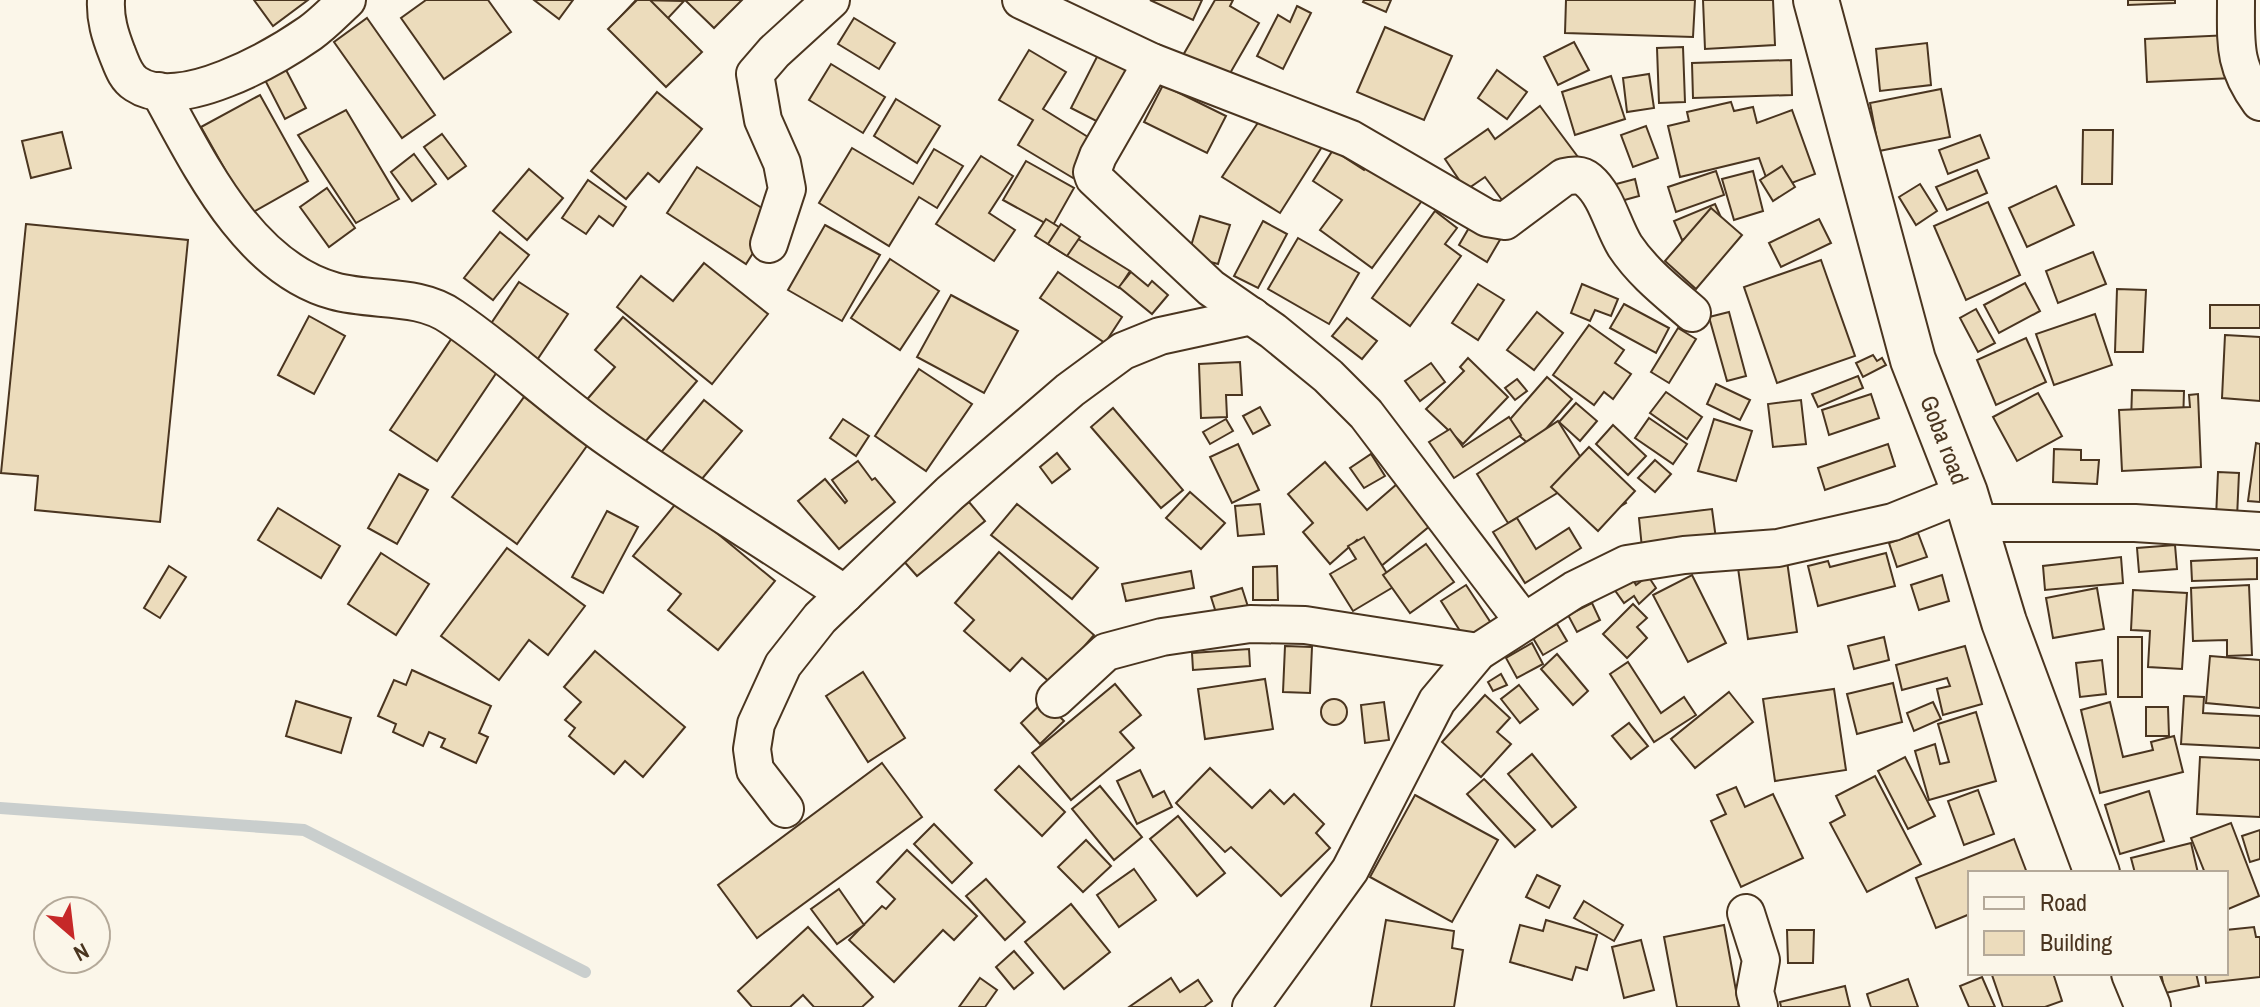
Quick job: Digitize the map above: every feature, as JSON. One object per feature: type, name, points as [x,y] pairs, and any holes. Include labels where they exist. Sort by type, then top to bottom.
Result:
[{"type":"main road","name":"Goba road","points":[[1816,0],[1913,360],[1969,508],[2004,622],[2096,871]]},
{"type":"main road","points":[[2135,975],[2148,1007]]},
{"type":"street","points":[[106,0],[105,18],[125,72],[134,83],[150,91],[179,91],[238,75],[313,31],[347,0]]},
{"type":"street","points":[[769,244],[787,189],[782,163],[763,120],[755,74],[774,52],[831,0]]},
{"type":"street","points":[[1021,0],[1152,62],[1351,139],[1495,221],[1505,221],[1513,216],[1564,177],[1585,177],[1597,189],[1633,256],[1650,277],[1692,313]]},
{"type":"street","points":[[2236,0],[2236,53],[2243,76],[2260,102]]},
{"type":"street","points":[[1152,62],[1098,156],[1093,175],[1211,288],[1328,376],[1366,414],[1524,622]]},
{"type":"street","points":[[159,91],[229,212],[269,254],[301,276],[334,291],[389,298],[441,310],[610,439],[845,594]]},
{"type":"street","points":[[785,809],[755,770],[752,749],[756,724],[783,665],[820,618],[950,493],[1070,390],[1123,351],[1160,336],[1252,316]]},
{"type":"street","points":[[1256,1005],[1350,870],[1437,701],[1478,652],[1574,590],[1627,564],[1684,555],[1778,548],[1969,508],[2260,531]]},
{"type":"street","points":[[1055,699],[1106,652],[1162,637],[1250,624],[1305,625],[1478,652]]},
{"type":"street","points":[[1746,913],[1761,960],[1755,992],[1759,1007]]},
{"type":"building","points":[[254,0],[308,0],[273,26]]},
{"type":"building","points":[[426,0],[488,0],[511,32],[444,79],[401,18]]},
{"type":"building","points":[[534,0],[573,0],[559,19]]},
{"type":"building","points":[[636,0],[684,1],[639,49],[613,25]]},
{"type":"building","points":[[637,0],[650,0],[702,52],[666,87],[608,29]]},
{"type":"building","points":[[685,0],[742,0],[714,28]]},
{"type":"building","points":[[1150,0],[1202,0],[1193,20]]},
{"type":"building","points":[[1215,0],[1233,0],[1230,6],[1259,23],[1225,82],[1182,57]]},
{"type":"building","points":[[1364,0],[1391,0],[1386,12]]},
{"type":"building","points":[[1566,0],[1695,0],[1693,37],[1565,33]]},
{"type":"building","points":[[1703,0],[1773,0],[1775,45],[1705,49]]},
{"type":"building","points":[[2128,0],[2175,0],[2175,3],[2128,5]]},
{"type":"building","points":[[1297,6],[1311,13],[1283,69],[1257,56],[1278,15],[1290,22]]},
{"type":"building","points":[[367,18],[435,115],[402,138],[334,42]]},
{"type":"building","points":[[854,18],[895,43],[879,69],[838,44]]},
{"type":"building","points":[[1385,27],[1452,56],[1424,120],[1357,92]]},
{"type":"building","points":[[2230,35],[2233,78],[2147,82],[2145,39]]},
{"type":"building","points":[[1105,41],[1144,61],[1108,127],[1071,108]]},
{"type":"building","points":[[1574,42],[1589,70],[1558,85],[1544,57]]},
{"type":"building","points":[[1927,43],[1931,85],[1880,91],[1876,49]]},
{"type":"building","points":[[1683,47],[1685,102],[1659,103],[1657,48]]},
{"type":"building","points":[[1029,50],[1066,72],[1043,109],[1096,142],[1073,178],[1018,145],[1033,120],[999,100]]},
{"type":"building","points":[[1791,60],[1792,95],[1693,98],[1692,63]]},
{"type":"building","points":[[831,64],[885,97],[863,133],[809,100]]},
{"type":"building","points":[[285,68],[306,108],[285,119],[264,78]]},
{"type":"building","points":[[1497,70],[1527,92],[1507,119],[1478,98]]},
{"type":"building","points":[[1649,74],[1654,108],[1627,112],[1623,78]]},
{"type":"building","points":[[1611,76],[1625,119],[1575,135],[1562,92]]},
{"type":"building","points":[[1163,85],[1226,116],[1207,153],[1144,122]]},
{"type":"building","points":[[1941,89],[1950,137],[1879,151],[1870,103]]},
{"type":"building","points":[[657,92],[702,129],[659,182],[648,173],[626,199],[591,171]]},
{"type":"building","points":[[260,95],[308,181],[250,214],[201,127]]},
{"type":"building","points":[[896,99],[940,126],[917,163],[874,136]]},
{"type":"building","points":[[1731,102],[1734,111],[1753,107],[1757,123],[1792,110],[1815,174],[1771,191],[1759,158],[1680,177],[1668,126],[1689,121],[1687,112]]},
{"type":"building","points":[[1271,103],[1327,139],[1280,213],[1222,177]]},
{"type":"building","points":[[1540,106],[1578,157],[1508,208],[1485,177],[1466,190],[1445,159],[1488,129],[1495,139]]},
{"type":"building","points":[[346,110],[399,199],[356,223],[298,135]]},
{"type":"building","points":[[1646,126],[1658,158],[1633,167],[1621,135]]},
{"type":"building","points":[[2083,130],[2113,130],[2112,184],[2082,184]]},
{"type":"building","points":[[62,132],[71,168],[31,178],[22,141]]},
{"type":"building","points":[[442,134],[466,166],[448,179],[424,147]]},
{"type":"building","points":[[1980,135],[1989,158],[1948,174],[1939,150]]},
{"type":"building","points":[[852,148],[913,184],[934,149],[963,166],[937,208],[919,197],[889,246],[819,203]]},
{"type":"building","points":[[1333,150],[1364,170],[1372,160],[1424,198],[1372,268],[1320,230],[1342,200],[1313,181]]},
{"type":"building","points":[[414,154],[436,184],[412,201],[391,172]]},
{"type":"building","points":[[981,156],[1013,176],[989,213],[1015,230],[994,261],[936,224]]},
{"type":"building","points":[[1026,161],[1074,188],[1052,227],[1003,200]]},
{"type":"building","points":[[1782,166],[1795,187],[1773,201],[1760,180]]},
{"type":"building","points":[[697,167],[776,217],[746,264],[667,213]]},
{"type":"building","points":[[529,169],[563,198],[527,240],[493,211]]},
{"type":"building","points":[[1977,170],[1987,193],[1947,210],[1936,187]]},
{"type":"building","points":[[1716,171],[1724,195],[1676,212],[1668,187]]},
{"type":"building","points":[[1753,171],[1763,211],[1734,220],[1722,179]]},
{"type":"building","points":[[1635,179],[1639,196],[1610,204],[1605,187]]},
{"type":"building","points":[[588,180],[626,207],[613,226],[599,216],[586,234],[562,218]]},
{"type":"building","points":[[1920,184],[1937,211],[1916,225],[1899,197]]},
{"type":"building","points":[[2056,186],[2074,225],[2027,247],[2009,208]]},
{"type":"building","points":[[327,188],[355,228],[329,247],[300,207]]},
{"type":"building","points":[[1988,202],[2020,275],[1966,300],[1934,226]]},
{"type":"building","points":[[1715,204],[1723,222],[1682,240],[1674,221]]},
{"type":"building","points":[[1711,208],[1742,235],[1696,289],[1665,261]]},
{"type":"building","points":[[1435,211],[1457,228],[1445,244],[1461,256],[1410,326],[1372,298]]},
{"type":"building","points":[[1200,216],[1230,225],[1218,264],[1188,256]]},
{"type":"building","points":[[1046,219],[1130,271],[1119,288],[1035,236]]},
{"type":"building","points":[[1819,219],[1831,243],[1781,267],[1769,243]]},
{"type":"building","points":[[1263,221],[1287,234],[1258,288],[1234,276]]},
{"type":"building","points":[[1473,221],[1501,238],[1487,262],[1459,245]]},
{"type":"building","points":[[26,224],[188,240],[160,522],[35,510],[38,476],[1,473]]},
{"type":"building","points":[[1061,224],[1080,237],[1067,256],[1048,244]]},
{"type":"building","points":[[825,225],[880,255],[842,321],[788,290]]},
{"type":"building","points":[[500,232],[529,255],[493,300],[464,278]]},
{"type":"building","points":[[1298,238],[1359,273],[1329,324],[1268,289]]},
{"type":"building","points":[[2093,252],[2106,284],[2058,303],[2046,271]]},
{"type":"building","points":[[890,259],[939,291],[900,350],[851,318]]},
{"type":"building","points":[[1821,260],[1855,356],[1777,383],[1744,287]]},
{"type":"building","points":[[704,263],[768,314],[712,384],[617,307],[641,276],[673,301]]},
{"type":"building","points":[[1058,272],[1122,317],[1105,343],[1040,298]]},
{"type":"building","points":[[1131,272],[1148,286],[1152,281],[1168,295],[1152,314],[1119,287]]},
{"type":"building","points":[[519,282],[568,314],[537,360],[488,328]]},
{"type":"building","points":[[2025,283],[2040,311],[1999,333],[1984,305]]},
{"type":"building","points":[[1478,284],[1504,300],[1478,340],[1452,323]]},
{"type":"building","points":[[1582,284],[1618,299],[1611,316],[1595,310],[1590,321],[1571,313]]},
{"type":"building","points":[[2117,289],[2146,290],[2143,352],[2115,352]]},
{"type":"building","points":[[951,295],[1018,331],[984,393],[917,357]]},
{"type":"building","points":[[1624,304],[1669,328],[1656,353],[1610,328]]},
{"type":"building","points":[[2210,305],[2260,305],[2260,328],[2210,328]]},
{"type":"building","points":[[1976,309],[1995,343],[1978,352],[1960,318]]},
{"type":"building","points":[[1537,312],[1563,333],[1534,370],[1507,350]]},
{"type":"building","points":[[1729,312],[1746,376],[1727,381],[1709,317]]},
{"type":"building","points":[[2095,314],[2112,365],[2054,385],[2036,334]]},
{"type":"building","points":[[309,316],[345,336],[314,394],[278,375]]},
{"type":"building","points":[[623,317],[697,381],[639,449],[584,403],[615,367],[595,350]]},
{"type":"building","points":[[1347,318],[1377,341],[1362,359],[1332,336]]},
{"type":"building","points":[[1589,325],[1624,350],[1615,363],[1631,374],[1613,399],[1604,392],[1594,405],[1553,375]]},
{"type":"building","points":[[1678,328],[1696,339],[1669,383],[1651,372]]},
{"type":"building","points":[[454,335],[501,366],[437,461],[390,430]]},
{"type":"building","points":[[2225,335],[2260,337],[2260,401],[2222,398]]},
{"type":"building","points":[[2026,338],[2046,382],[1996,405],[1977,360]]},
{"type":"building","points":[[1873,355],[1877,361],[1882,358],[1886,365],[1863,377],[1856,363]]},
{"type":"building","points":[[1468,358],[1508,397],[1463,444],[1426,409],[1464,371],[1460,367]]},
{"type":"building","points":[[1240,362],[1242,395],[1226,395],[1227,417],[1201,418],[1199,364]]},
{"type":"building","points":[[1431,363],[1445,382],[1420,401],[1405,381]]},
{"type":"building","points":[[919,369],[972,404],[926,471],[875,436]]},
{"type":"building","points":[[1858,376],[1863,388],[1818,407],[1812,394]]},
{"type":"building","points":[[1547,377],[1572,399],[1531,446],[1506,424]]},
{"type":"building","points":[[1517,379],[1527,391],[1515,400],[1505,388]]},
{"type":"building","points":[[1716,384],[1750,400],[1740,420],[1707,404]]},
{"type":"building","points":[[2132,390],[2184,391],[2182,457],[2130,455]]},
{"type":"building","points":[[1666,392],[1702,417],[1687,439],[1650,413]]},
{"type":"building","points":[[2038,393],[2062,436],[2017,461],[1993,417]]},
{"type":"building","points":[[1871,394],[1879,418],[1829,435],[1822,410]]},
{"type":"building","points":[[2198,394],[2201,467],[2122,471],[2119,410],[2190,407],[2189,395]]},
{"type":"building","points":[[524,397],[589,443],[517,544],[452,497]]},
{"type":"building","points":[[704,400],[742,431],[696,486],[658,456]]},
{"type":"building","points":[[1801,400],[1806,444],[1773,447],[1768,404]]},
{"type":"building","points":[[1576,403],[1597,421],[1580,441],[1559,422]]},
{"type":"building","points":[[1260,407],[1270,425],[1253,434],[1243,416]]},
{"type":"building","points":[[1113,408],[1183,490],[1161,508],[1091,427]]},
{"type":"building","points":[[1509,417],[1521,435],[1454,478],[1429,442],[1450,429],[1463,447]]},
{"type":"building","points":[[1649,418],[1687,444],[1673,464],[1635,438]]},
{"type":"building","points":[[843,419],[869,436],[856,456],[830,438]]},
{"type":"building","points":[[1226,419],[1233,431],[1210,444],[1203,432]]},
{"type":"building","points":[[1714,419],[1752,431],[1736,481],[1698,471]]},
{"type":"building","points":[[1558,421],[1596,482],[1608,475],[1626,503],[1600,519],[1587,499],[1576,506],[1564,489],[1508,523],[1477,474]]},
{"type":"building","points":[[1613,425],[1646,456],[1628,475],[1596,444]]},
{"type":"building","points":[[2256,443],[2260,444],[2260,502],[2248,501]]},
{"type":"building","points":[[1238,444],[1259,490],[1232,503],[1210,457]]},
{"type":"building","points":[[1888,444],[1895,466],[1825,490],[1818,468]]},
{"type":"building","points":[[1589,447],[1635,491],[1598,531],[1551,487]]},
{"type":"building","points":[[2054,449],[2081,450],[2081,460],[2099,460],[2097,484],[2053,482]]},
{"type":"building","points":[[1057,453],[1070,469],[1052,483],[1040,467]]},
{"type":"building","points":[[1371,454],[1385,476],[1364,488],[1350,468]]},
{"type":"building","points":[[1655,460],[1671,474],[1655,492],[1638,478]]},
{"type":"building","points":[[858,461],[895,502],[839,549],[798,501],[825,479],[845,503],[847,501],[832,480]]},
{"type":"building","points":[[1325,462],[1367,510],[1397,484],[1431,525],[1380,567],[1357,540],[1330,564],[1303,532],[1313,523],[1288,494]]},
{"type":"building","points":[[2218,472],[2239,473],[2237,518],[2216,518]]},
{"type":"building","points":[[399,474],[428,490],[397,544],[368,528]]},
{"type":"building","points":[[1190,492],[1225,523],[1201,549],[1166,518]]},
{"type":"building","points":[[678,501],[775,581],[718,650],[668,610],[681,594],[633,556]]},
{"type":"building","points":[[969,502],[985,521],[917,576],[901,558]]},
{"type":"building","points":[[1017,504],[1098,568],[1072,599],[991,535]]},
{"type":"building","points":[[1260,504],[1264,534],[1238,536],[1235,506]]},
{"type":"building","points":[[278,508],[340,546],[321,578],[258,540]]},
{"type":"building","points":[[1712,509],[1716,539],[1642,548],[1639,518]]},
{"type":"building","points":[[607,511],[638,527],[603,593],[572,577]]},
{"type":"building","points":[[1517,518],[1536,549],[1569,528],[1581,548],[1525,583],[1493,532]]},
{"type":"building","points":[[1918,533],[1927,557],[1897,567],[1889,543]]},
{"type":"building","points":[[1364,537],[1395,586],[1353,611],[1330,574],[1356,559],[1348,546]]},
{"type":"building","points":[[1426,544],[1454,582],[1410,613],[1383,575]]},
{"type":"building","points":[[2175,545],[2177,569],[2139,572],[2137,548]]},
{"type":"building","points":[[507,548],[585,606],[548,655],[529,640],[499,680],[441,636]]},
{"type":"building","points":[[999,552],[1094,635],[1052,684],[1022,658],[1010,671],[964,631],[974,620],[955,603]]},
{"type":"building","points":[[381,553],[429,584],[396,635],[348,604]]},
{"type":"building","points":[[1886,553],[1895,586],[1818,606],[1808,566],[1828,561],[1830,567]]},
{"type":"building","points":[[2121,557],[2123,583],[2045,590],[2043,566]]},
{"type":"building","points":[[2257,558],[2257,579],[2192,581],[2191,561]]},
{"type":"building","points":[[1787,561],[1797,632],[1748,639],[1738,568]]},
{"type":"building","points":[[169,566],[186,577],[160,618],[144,608]]},
{"type":"building","points":[[1277,566],[1278,600],[1253,600],[1253,567]]},
{"type":"building","points":[[1191,571],[1194,588],[1126,601],[1122,584]]},
{"type":"building","points":[[1692,575],[1726,643],[1688,662],[1653,595]]},
{"type":"building","points":[[1942,575],[1949,601],[1919,610],[1911,585]]},
{"type":"building","points":[[1648,576],[1656,588],[1639,604],[1634,596],[1624,603],[1614,589],[1632,578],[1636,585]]},
{"type":"building","points":[[1466,585],[1495,629],[1469,645],[1441,601]]},
{"type":"building","points":[[2249,585],[2252,655],[2227,656],[2227,640],[2193,641],[2191,588]]},
{"type":"building","points":[[1242,588],[1250,613],[1219,622],[1211,597]]},
{"type":"building","points":[[2097,588],[2104,629],[2053,638],[2046,598]]},
{"type":"building","points":[[2133,590],[2187,593],[2182,669],[2148,667],[2150,631],[2131,630]]},
{"type":"building","points":[[1592,603],[1600,620],[1577,632],[1568,615]]},
{"type":"building","points":[[1633,604],[1647,618],[1637,627],[1647,638],[1627,658],[1603,634]]},
{"type":"building","points":[[1557,624],[1567,641],[1543,655],[1533,638]]},
{"type":"building","points":[[1884,637],[1889,660],[1854,669],[1848,646]]},
{"type":"building","points":[[2118,637],[2142,637],[2142,697],[2118,697]]},
{"type":"building","points":[[1532,643],[1543,664],[1517,678],[1506,658]]},
{"type":"building","points":[[1285,646],[1312,647],[1310,693],[1283,692]]},
{"type":"building","points":[[1965,646],[1982,704],[1943,715],[1937,689],[1950,686],[1947,678],[1902,690],[1896,665]]},
{"type":"building","points":[[1249,649],[1250,666],[1193,670],[1192,653]]},
{"type":"building","points":[[595,651],[685,727],[643,777],[625,761],[614,774],[569,736],[575,728],[565,720],[581,702],[564,687]]},
{"type":"building","points":[[1557,654],[1588,691],[1573,705],[1541,669]]},
{"type":"building","points":[[2210,656],[2260,660],[2260,708],[2206,703]]},
{"type":"building","points":[[2102,660],[2106,694],[2080,697],[2076,663]]},
{"type":"building","points":[[1628,662],[1661,713],[1684,697],[1696,715],[1654,742],[1610,674]]},
{"type":"building","points":[[412,670],[491,706],[479,733],[488,737],[476,763],[441,747],[445,739],[429,732],[423,746],[393,732],[396,724],[378,716],[394,680],[406,685]]},
{"type":"building","points":[[863,672],[905,738],[868,762],[826,696]]},
{"type":"building","points":[[1501,674],[1507,685],[1493,691],[1488,682]]},
{"type":"building","points":[[1265,679],[1273,729],[1205,739],[1198,689]]},
{"type":"building","points":[[1893,683],[1902,722],[1857,734],[1847,694]]},
{"type":"building","points":[[1115,684],[1141,715],[1120,732],[1134,748],[1071,800],[1032,753]]},
{"type":"building","points":[[1519,685],[1538,709],[1520,723],[1501,699]]},
{"type":"building","points":[[1834,689],[1846,770],[1775,781],[1763,699]]},
{"type":"building","points":[[1729,692],[1753,722],[1695,768],[1671,739]]},
{"type":"building","points":[[1485,695],[1510,718],[1497,732],[1511,744],[1481,777],[1442,742]]},
{"type":"building","points":[[2184,696],[2204,697],[2203,713],[2260,716],[2260,748],[2181,744]]},
{"type":"building","points":[[1334,699],[1343,703],[1347,712],[1343,721],[1334,725],[1325,721],[1321,712],[1325,703]]},
{"type":"building","points":[[296,701],[351,718],[341,753],[286,736]]},
{"type":"building","points":[[1044,701],[1064,721],[1040,744],[1021,723]]},
{"type":"building","points":[[1384,702],[1389,740],[1365,743],[1361,705]]},
{"type":"building","points":[[1933,702],[1941,719],[1914,731],[1907,713]]},
{"type":"building","points":[[2110,702],[2123,757],[2153,750],[2151,742],[2174,736],[2183,772],[2100,793],[2081,710]]},
{"type":"building","points":[[2146,707],[2168,707],[2169,736],[2146,736]]},
{"type":"building","points":[[1976,712],[1996,781],[1929,800],[1915,751],[1935,744],[1940,764],[1949,762],[1938,724]]},
{"type":"building","points":[[1629,723],[1648,746],[1631,759],[1612,736]]},
{"type":"building","points":[[1532,754],[1576,807],[1552,827],[1508,774]]},
{"type":"building","points":[[1905,757],[1935,816],[1908,829],[1878,771]]},
{"type":"building","points":[[2200,757],[2260,760],[2260,817],[2197,814]]},
{"type":"building","points":[[882,763],[922,817],[757,938],[718,885]]},
{"type":"building","points":[[1019,766],[1065,812],[1042,836],[995,790]]},
{"type":"building","points":[[1210,768],[1252,808],[1270,790],[1284,804],[1294,794],[1324,824],[1316,833],[1330,848],[1281,896],[1231,847],[1225,852],[1176,803]]},
{"type":"building","points":[[1140,770],[1153,797],[1164,791],[1172,807],[1137,824],[1117,781]]},
{"type":"building","points":[[1875,776],[1921,864],[1867,892],[1830,823],[1845,815],[1836,796]]},
{"type":"building","points":[[1484,779],[1535,830],[1515,847],[1467,794]]},
{"type":"building","points":[[1100,786],[1142,837],[1114,860],[1072,809]]},
{"type":"building","points":[[1736,787],[1745,807],[1773,794],[1803,858],[1741,887],[1711,821],[1726,814],[1717,795]]},
{"type":"building","points":[[1978,790],[1994,834],[1964,845],[1948,801]]},
{"type":"building","points":[[2149,791],[2164,841],[2120,854],[2105,805]]},
{"type":"building","points":[[1415,795],[1498,840],[1452,922],[1370,877]]},
{"type":"building","points":[[1178,816],[1225,873],[1197,896],[1150,839]]},
{"type":"building","points":[[2231,823],[2259,896],[2228,909],[2228,871],[2204,871],[2191,838]]},
{"type":"building","points":[[934,824],[972,863],[952,883],[914,844]]},
{"type":"building","points":[[2260,830],[2260,859],[2250,862],[2242,836]]},
{"type":"building","points":[[2014,839],[2026,871],[1968,871],[1968,915],[1936,928],[1916,878]]},
{"type":"building","points":[[1086,840],[1111,866],[1083,892],[1058,867]]},
{"type":"building","points":[[2191,843],[2198,871],[2134,871],[2131,858]]},
{"type":"building","points":[[907,850],[977,916],[954,940],[943,930],[894,982],[849,940],[882,906],[886,909],[895,899],[877,882]]},
{"type":"building","points":[[1134,869],[1156,900],[1119,927],[1097,895]]},
{"type":"building","points":[[1537,875],[1560,886],[1549,908],[1526,897]]},
{"type":"building","points":[[986,879],[1025,922],[1005,940],[966,896]]},
{"type":"building","points":[[839,889],[864,925],[837,944],[811,909]]},
{"type":"building","points":[[1584,901],[1623,925],[1614,941],[1574,918]]},
{"type":"building","points":[[1071,904],[1110,952],[1064,989],[1025,942]]},
{"type":"building","points":[[1386,920],[1454,931],[1452,948],[1463,950],[1454,1007],[1371,1007]]},
{"type":"building","points":[[1546,920],[1597,935],[1587,970],[1576,967],[1572,980],[1510,962],[1520,925],[1543,931]]},
{"type":"building","points":[[1724,925],[1739,1007],[1677,1007],[1664,937]]},
{"type":"building","points":[[808,927],[873,997],[862,1007],[814,1007],[803,995],[790,1007],[752,1007],[738,991]]},
{"type":"building","points":[[2254,927],[2256,937],[2260,937],[2260,977],[2206,983],[2205,975],[2228,975],[2228,930]]},
{"type":"building","points":[[1787,930],[1814,930],[1813,963],[1788,963]]},
{"type":"building","points":[[1641,940],[1654,990],[1624,998],[1612,947]]},
{"type":"building","points":[[1014,951],[1033,973],[1014,989],[996,967]]},
{"type":"building","points":[[1992,975],[2054,975],[2062,1001],[2045,1007],[2003,1007]]},
{"type":"building","points":[[2161,975],[2196,975],[2199,986],[2165,993]]},
{"type":"building","points":[[1982,977],[1995,1007],[1969,1007],[1960,986]]},
{"type":"building","points":[[980,978],[997,990],[985,1007],[959,1007]]},
{"type":"building","points":[[1171,978],[1180,992],[1198,980],[1212,1001],[1204,1007],[1129,1007]]},
{"type":"building","points":[[1908,979],[1918,1007],[1871,1007],[1867,994]]},
{"type":"building","points":[[1845,986],[1850,1007],[1781,1007],[1780,1002]]},
{"type":"waterway","points":[[0,808],[304,830],[585,972]]}]
